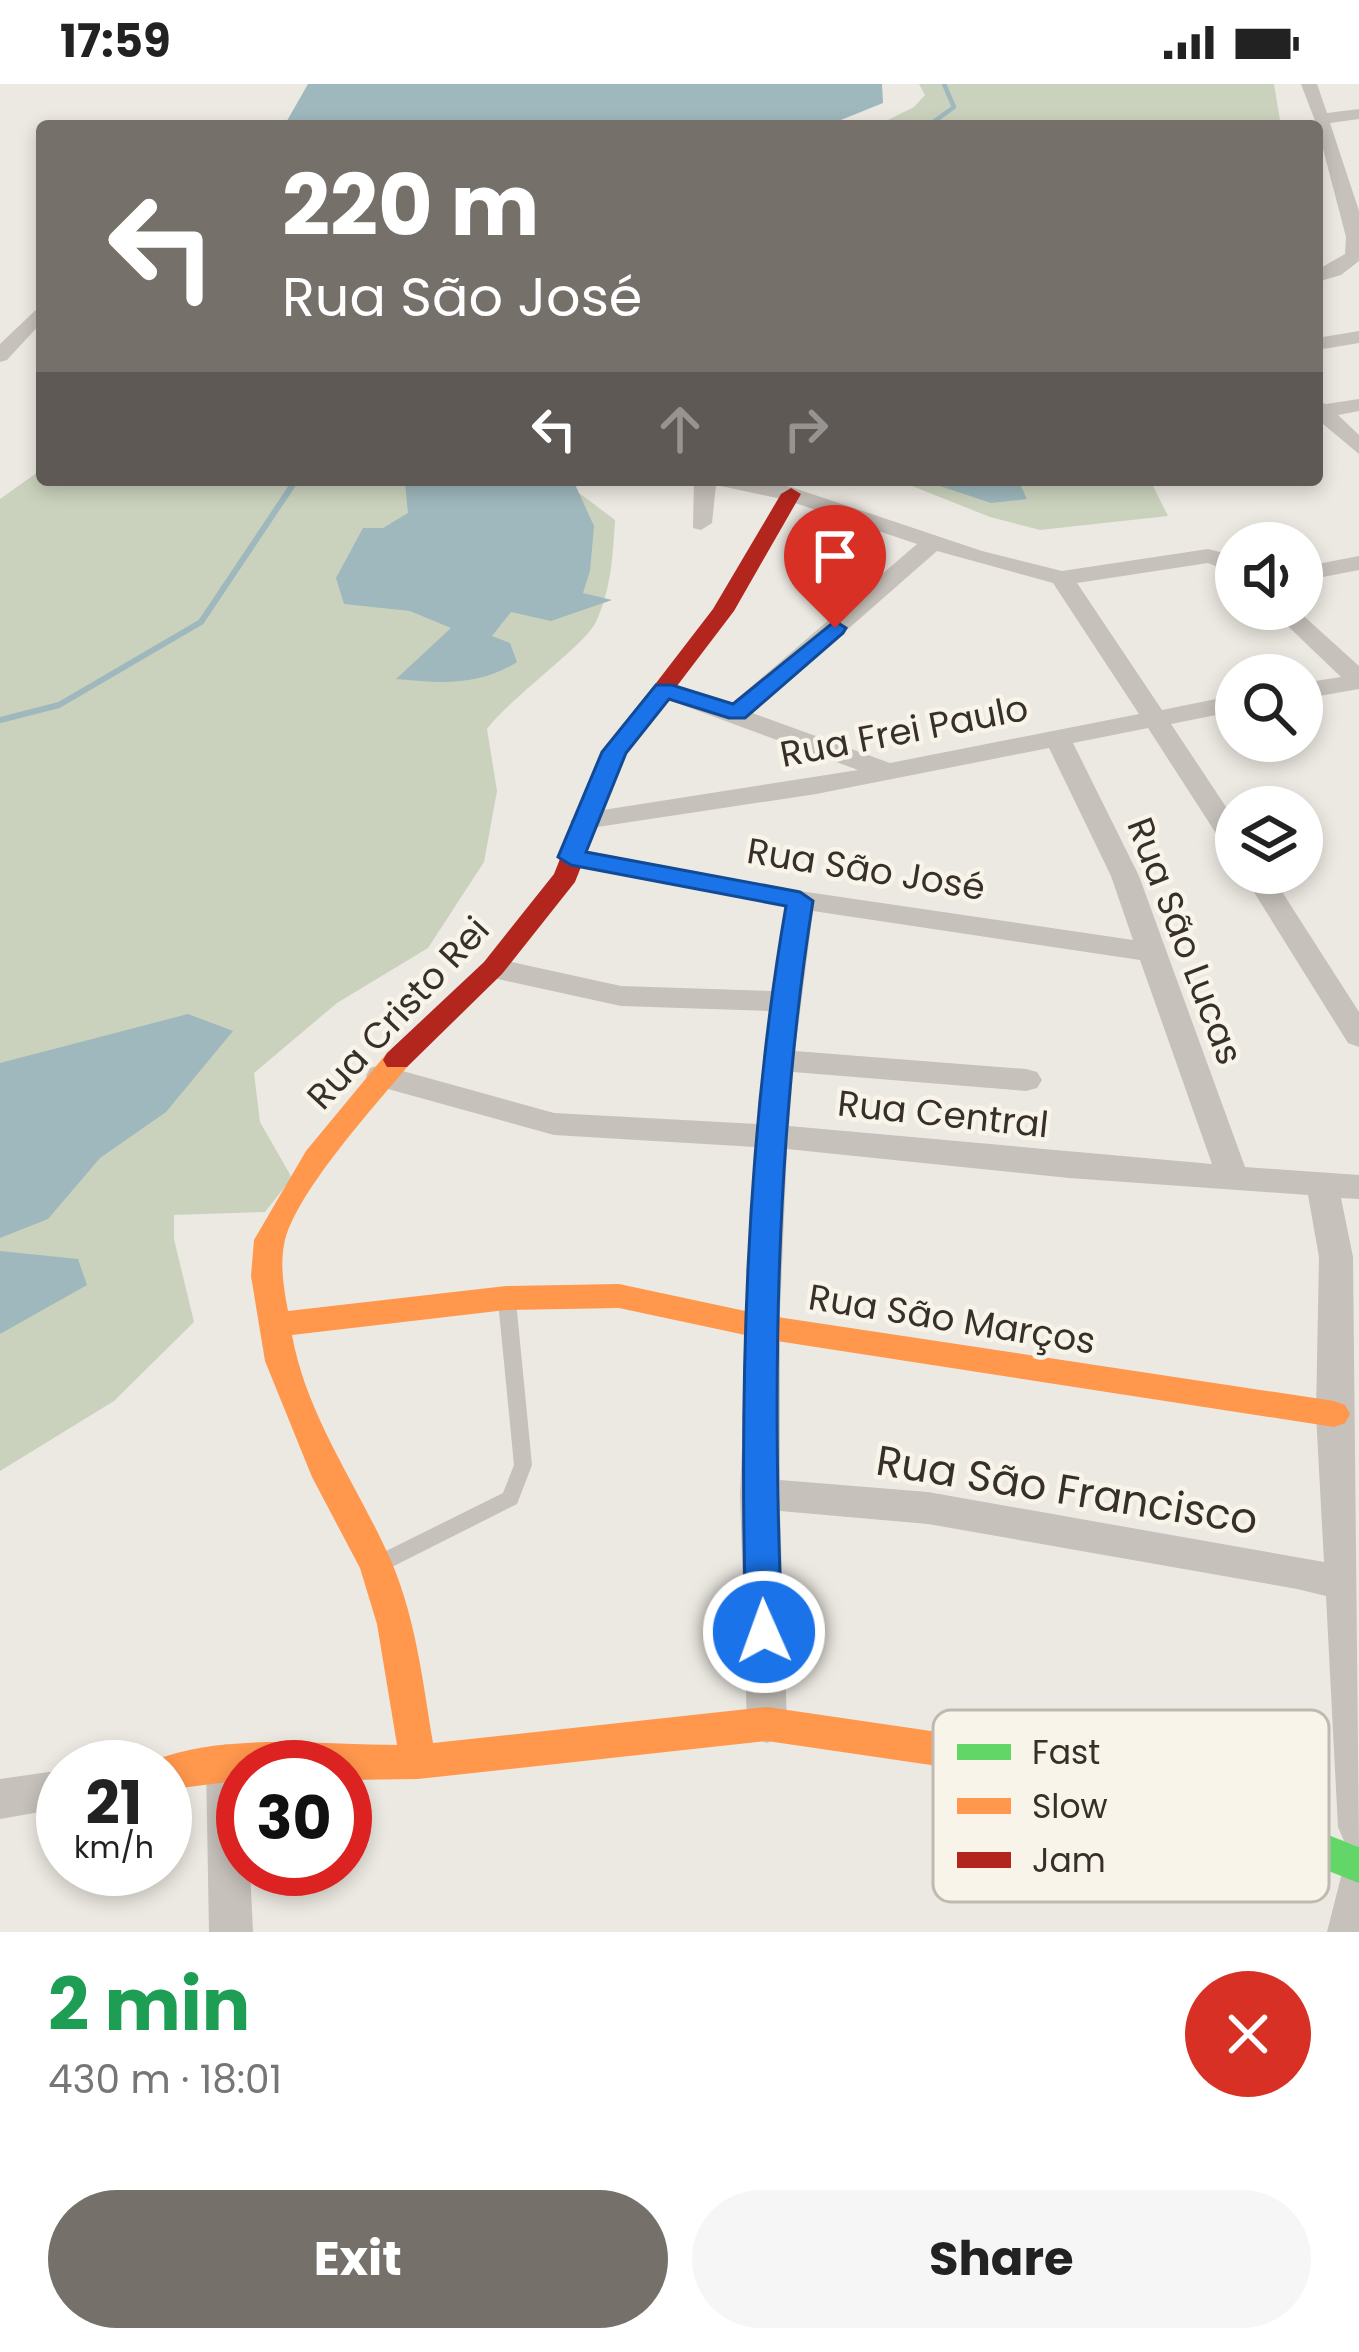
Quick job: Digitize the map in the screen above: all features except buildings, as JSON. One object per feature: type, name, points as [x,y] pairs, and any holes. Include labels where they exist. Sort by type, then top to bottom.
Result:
[{"type":"street","points":[[1309,84],[1319,119],[1359,114]]},
{"type":"street","points":[[1323,131],[1357,218],[1358,249],[1323,276]]},
{"type":"street","points":[[1337,171],[1359,168]]},
{"type":"street","points":[[1323,279],[1359,276]]},
{"type":"street","points":[[0,356],[36,317]]},
{"type":"street","points":[[1323,343],[1359,338]]},
{"type":"street","points":[[1323,409],[1359,405]]},
{"type":"street","points":[[1323,413],[1359,447]]},
{"type":"street","points":[[701,523],[704,486]]},
{"type":"street","points":[[752,486],[1062,578],[1215,557]]},
{"type":"street","name":"Rua Cristo Rei","points":[[418,1762],[395,1624],[376,1566],[329,1477],[280,1361],[266,1276],[269,1240],[316,1158],[381,1076],[494,968],[566,876],[614,752],[723,611],[790,494]]},
{"type":"street","points":[[737,713],[933,543]]},
{"type":"street","points":[[1323,570],[1359,563]]},
{"type":"street","points":[[1062,578],[1215,810]]},
{"type":"street","points":[[1304,630],[1359,681]]},
{"type":"street","points":[[1323,688],[1359,681]]},
{"type":"street","points":[[664,690],[885,770]]},
{"type":"street","name":"Rua Frei Paulo","points":[[584,820],[659,813],[1215,708]]},
{"type":"street","name":"Rua São Lucas","points":[[1058,738],[1125,876],[1232,1176]]},
{"type":"street","name":"Rua São José","points":[[571,857],[800,901],[1149,952]]},
{"type":"street","points":[[1272,894],[1349,998],[1359,1036]]},
{"type":"street","points":[[767,1724],[759,1494],[764,1327],[778,1060],[800,901]]},
{"type":"street","points":[[494,968],[621,996],[783,1001]]},
{"type":"street","points":[[778,1060],[1026,1080]]},
{"type":"street","name":"Rua Central","points":[[381,1076],[554,1124],[772,1136],[1341,1187]]},
{"type":"street","points":[[1341,1187],[1347,1257],[1334,1414],[1352,1586],[1359,1826]]},
{"type":"street","name":"Rua São Marços","points":[[274,1324],[506,1298],[620,1296],[764,1327],[1334,1414]]},
{"type":"street","name":"Rua São Francisco","points":[[759,1494],[928,1508],[1297,1572],[1352,1586]]},
{"type":"street","points":[[372,1762],[418,1762],[767,1724],[933,1748]]},
{"type":"street","points":[[0,1799],[36,1793]]},
{"type":"street","points":[[1329,1853],[1359,1865]]},
{"type":"street","points":[[1349,1932],[1359,1880]]},
{"type":"street","points":[[230,1896],[231,1932]]},
{"type":"lane","points":[[376,1566],[510,1498],[520,1482],[523,1465],[506,1298]]},
{"type":"green space","points":[[919,84],[1274,84],[1280,120],[888,120],[914,107],[925,95]]},
{"type":"green space","points":[[36,473],[36,486],[570,486],[615,520],[608,585],[596,622],[487,729],[497,791],[484,862],[428,948],[337,1003],[254,1073],[260,1122],[292,1178],[265,1212],[174,1215],[174,1239],[194,1322],[114,1401],[0,1471],[0,499]]},
{"type":"green space","points":[[912,486],[1153,486],[1168,516],[1040,530],[990,517]]},
{"type":"water","points":[[308,84],[882,84],[883,103],[841,120],[287,120]]},
{"type":"water","points":[[405,486],[576,486],[594,526],[583,593],[612,600],[551,621],[511,612],[492,636],[510,643],[517,662],[488,676],[444,682],[396,679],[451,628],[410,611],[344,604],[336,578],[363,528],[383,528],[408,513]]},
{"type":"water","points":[[940,486],[1021,486],[1027,499],[991,503]]},
{"type":"water","points":[[188,1014],[233,1031],[166,1112],[100,1158],[48,1219],[0,1238],[0,1063]]},
{"type":"water","points":[[0,1251],[78,1259],[87,1285],[0,1334]]},
{"type":"waterway","points":[[936,120],[954,107],[944,84]]},
{"type":"waterway","points":[[0,720],[59,705],[201,622],[292,486]]},
{"type":"traffic: fast","points":[[1329,1853],[1359,1865]]},
{"type":"traffic: slow","points":[[397,1060],[316,1158],[269,1240],[266,1276],[281,1361],[329,1477],[376,1566],[395,1624],[418,1762]]},
{"type":"traffic: slow","points":[[274,1325],[506,1298],[619,1296],[764,1327],[1334,1414]]},
{"type":"traffic: slow","points":[[192,1769],[226,1763],[418,1762],[767,1724],[933,1748]]},
{"type":"traffic: jam","points":[[397,1060],[493,968],[566,876],[615,752],[723,611],[791,494]]},
{"type":"route","points":[[764,1632],[759,1494],[772,1136],[783,1001],[800,901],[571,857],[614,752],[664,690],[737,713],[835,628]]}]
